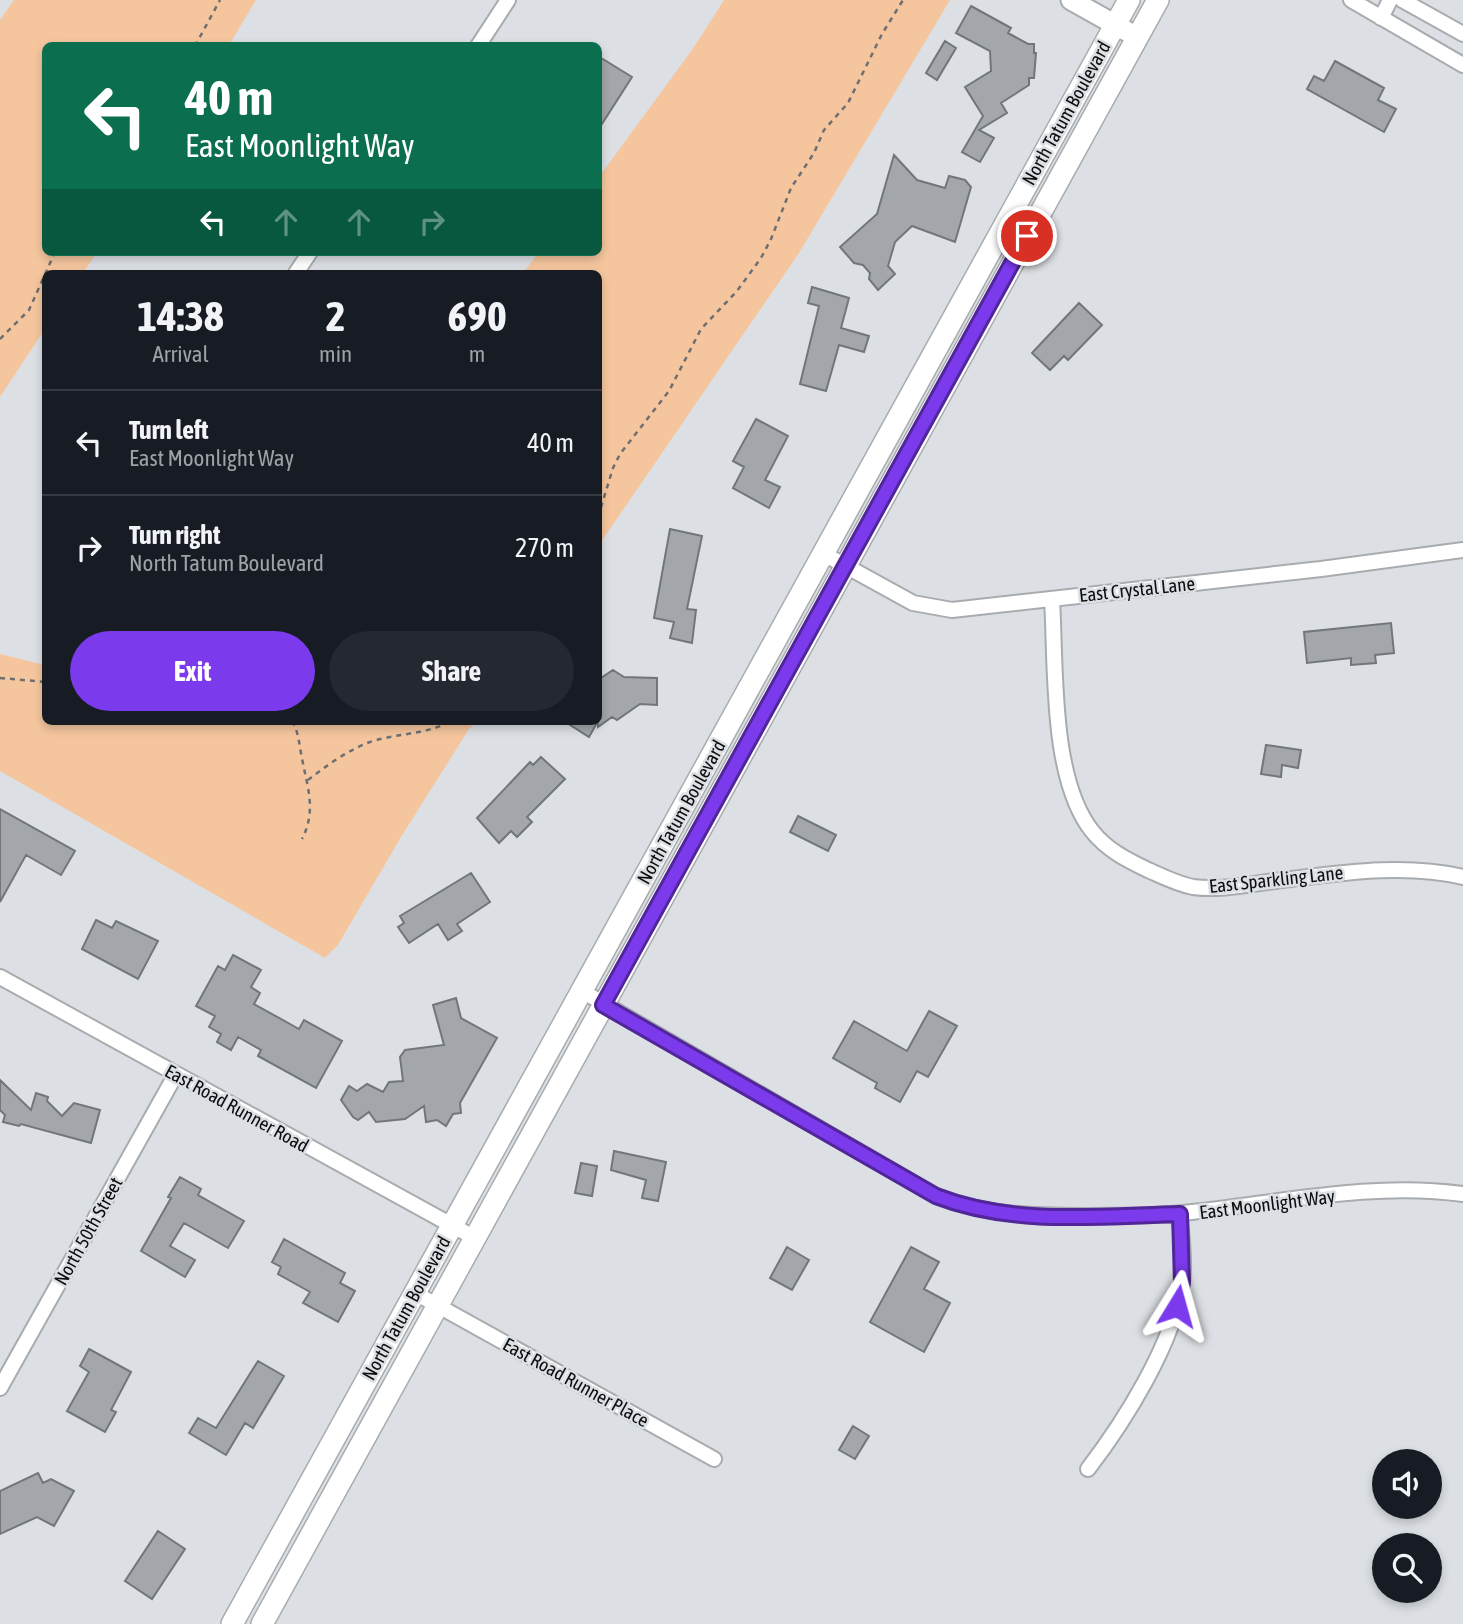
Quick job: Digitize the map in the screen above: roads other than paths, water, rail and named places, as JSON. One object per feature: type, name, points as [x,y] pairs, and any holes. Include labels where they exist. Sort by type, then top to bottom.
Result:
[{"type":"main road","name":"North Tatum Boulevard","points":[[232,1624],[1129,0]]},
{"type":"main road","name":"North Tatum Boulevard","points":[[262,1624],[1157,0]]},
{"type":"street","points":[[481,42],[508,0]]},
{"type":"street","points":[[1071,0],[1137,37]]},
{"type":"street","points":[[1351,0],[1463,65]]},
{"type":"street","points":[[1381,18],[1390,0]]},
{"type":"street","points":[[1402,0],[1463,34]]},
{"type":"street","name":"East Crystal Lane","points":[[824,554],[913,603],[952,610],[1463,550]]},
{"type":"street","name":"East Sparkling Lane","points":[[1052,598],[1060,739],[1066,779],[1076,804],[1092,831],[1121,857],[1170,880],[1193,887],[1218,888],[1366,871],[1430,872],[1463,877]]},
{"type":"street","name":"East Road Runner Road","points":[[0,976],[475,1238]]},
{"type":"street","name":"East Moonlight Way","points":[[582,991],[936,1196],[959,1205],[1020,1216],[1180,1214],[1385,1190],[1463,1194]]},
{"type":"street","name":"North 50th Street","points":[[0,1388],[177,1074]]},
{"type":"street","points":[[1088,1469],[1113,1436],[1141,1386],[1163,1344],[1177,1306],[1182,1282],[1180,1214]]},
{"type":"street","name":"East Road Runner Place","points":[[415,1293],[714,1459]]}]
